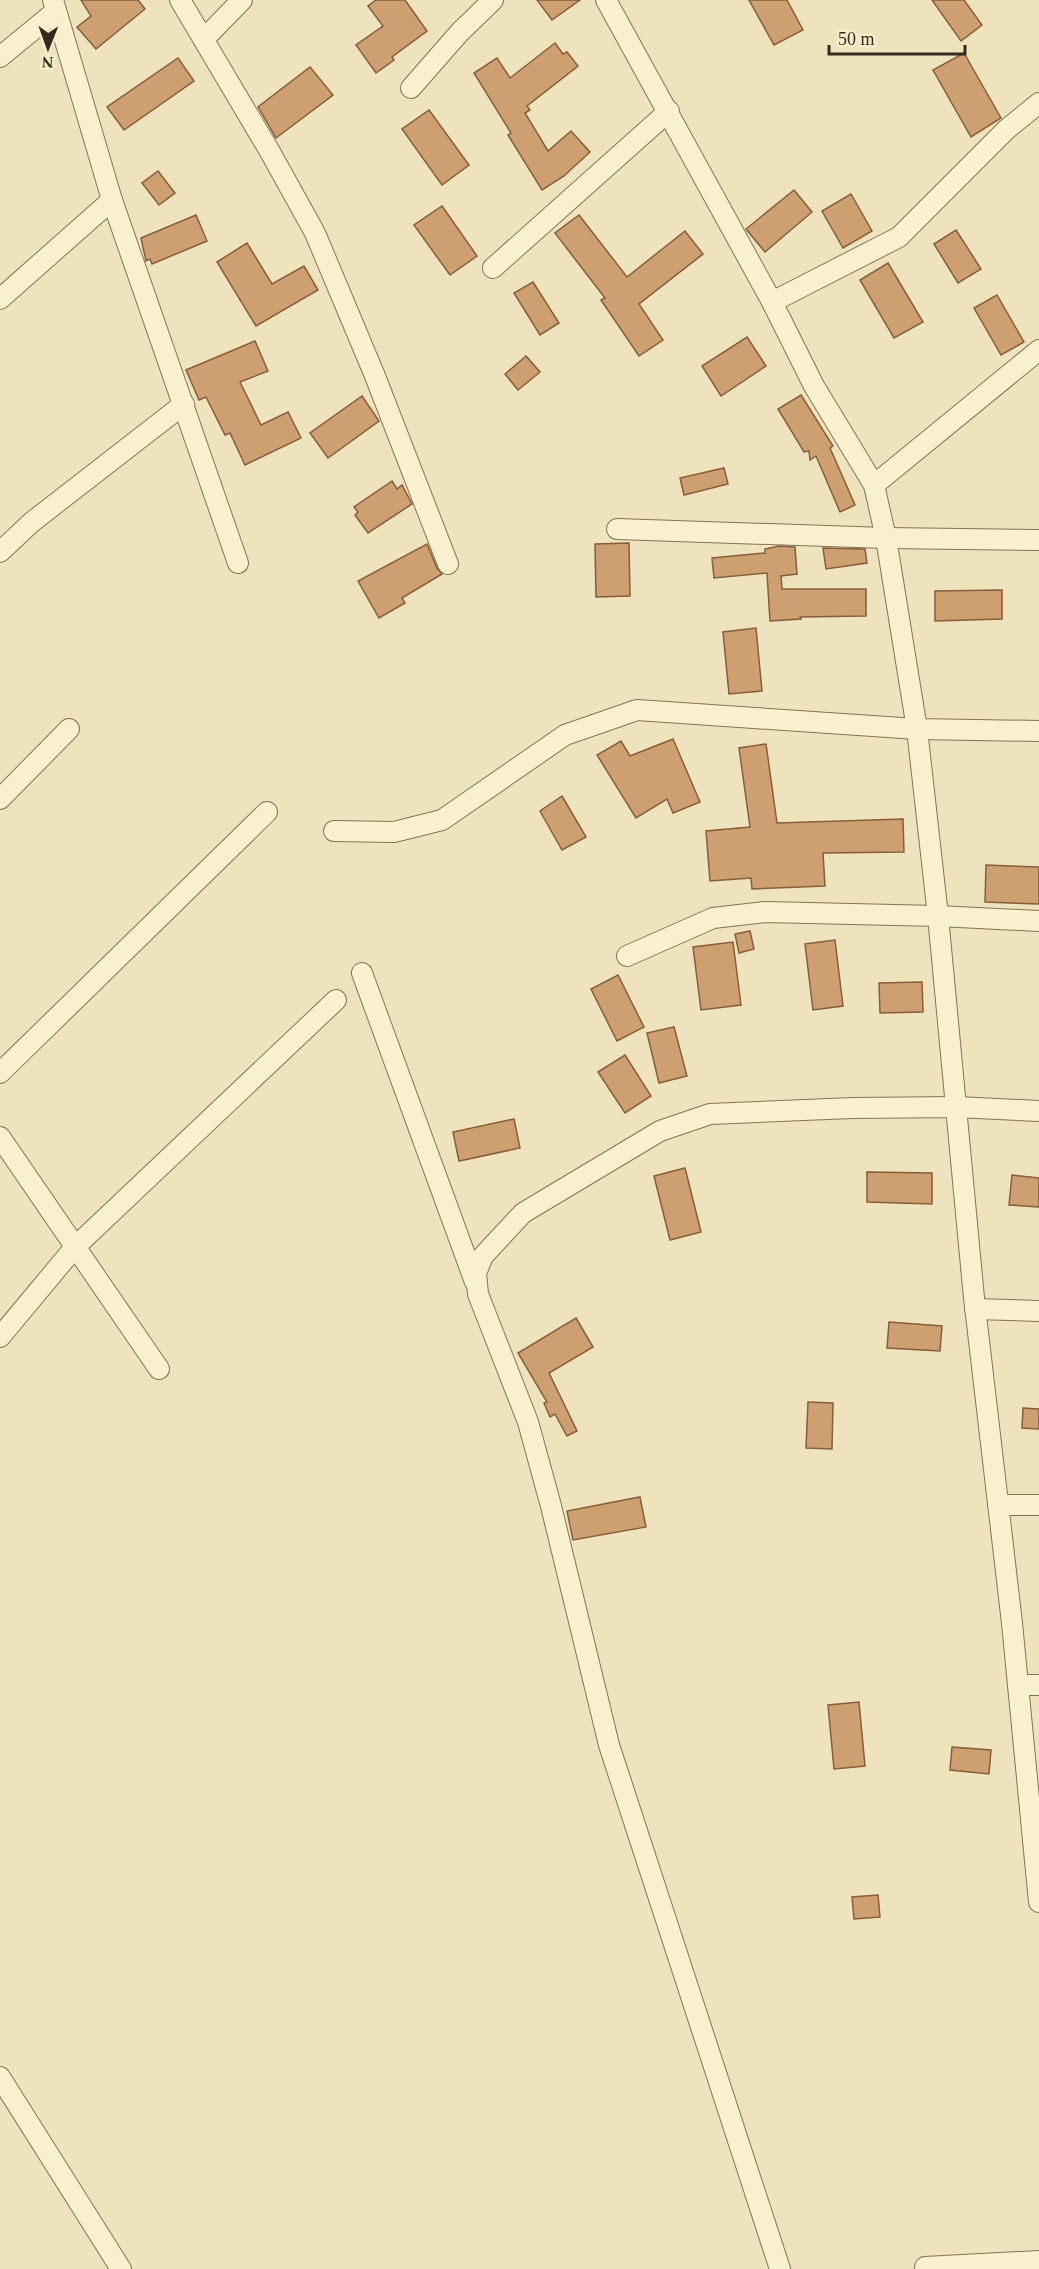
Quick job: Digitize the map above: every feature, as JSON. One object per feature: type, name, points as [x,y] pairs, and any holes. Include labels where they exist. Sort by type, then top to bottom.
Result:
[{"type":"street","points":[[180,0],[269,150],[315,233],[375,376],[448,564]]},
{"type":"street","points":[[204,39],[242,0]]},
{"type":"street","points":[[411,88],[459,32],[493,0]]},
{"type":"street","points":[[606,0],[772,302],[814,386],[874,486],[886,538],[917,729],[938,916],[975,1309],[1018,1684],[1039,1902]]},
{"type":"street","points":[[0,57],[54,5],[112,200],[238,563]]},
{"type":"street","points":[[772,302],[899,237],[1007,129],[1039,103]]},
{"type":"street","points":[[493,268],[669,111]]},
{"type":"street","points":[[0,299],[112,200]]},
{"type":"street","points":[[874,486],[1039,350]]},
{"type":"street","points":[[0,552],[32,522],[184,404]]},
{"type":"street","points":[[617,529],[886,538],[1039,540]]},
{"type":"street","points":[[334,831],[394,832],[442,820],[566,735],[637,710],[917,729],[1039,732]]},
{"type":"street","points":[[0,799],[69,729]]},
{"type":"street","points":[[0,1073],[267,812]]},
{"type":"street","points":[[627,957],[713,918],[765,912],[1039,921]]},
{"type":"street","points":[[362,973],[528,1422],[551,1506],[609,1745],[780,2269]]},
{"type":"street","points":[[0,1336],[75,1247],[336,1000]]},
{"type":"street","points":[[476,1284],[476,1273],[483,1256],[523,1213],[660,1131],[710,1114],[852,1108],[957,1107],[1039,1111]]},
{"type":"street","points":[[0,1137],[159,1369]]},
{"type":"street","points":[[975,1309],[1039,1311]]},
{"type":"street","points":[[998,1505],[1039,1505]]},
{"type":"street","points":[[1018,1684],[1039,1685]]},
{"type":"street","points":[[0,2077],[121,2269]]},
{"type":"street","points":[[926,2267],[1039,2260]]},
{"type":"building","points":[[81,0],[138,0],[145,9],[96,49],[77,27],[91,16]]},
{"type":"building","points":[[376,0],[405,0],[427,31],[392,57],[394,60],[376,73],[356,45],[383,26],[368,6]]},
{"type":"building","points":[[537,0],[580,0],[552,20]]},
{"type":"building","points":[[749,0],[787,0],[803,30],[774,45]]},
{"type":"building","points":[[932,0],[964,0],[982,25],[961,41]]},
{"type":"building","points":[[555,43],[563,54],[567,52],[578,66],[527,106],[530,110],[525,113],[548,151],[571,131],[590,152],[564,176],[542,190],[508,135],[511,133],[474,73],[497,58],[510,78]]},
{"type":"building","points":[[964,53],[1001,118],[971,137],[933,70]]},
{"type":"building","points":[[178,58],[194,81],[124,130],[107,107]]},
{"type":"building","points":[[310,67],[333,95],[276,138],[258,107]]},
{"type":"building","points":[[429,110],[469,165],[442,185],[402,129]]},
{"type":"building","points":[[158,171],[175,193],[159,205],[142,183]]},
{"type":"building","points":[[794,190],[812,212],[765,252],[746,229]]},
{"type":"building","points":[[851,194],[872,231],[843,248],[822,211]]},
{"type":"building","points":[[442,206],[477,256],[450,275],[414,225]]},
{"type":"building","points":[[196,215],[207,241],[152,264],[150,259],[146,261],[141,238]]},
{"type":"building","points":[[579,215],[627,277],[685,231],[703,254],[639,304],[663,340],[639,356],[601,300],[605,298],[555,233]]},
{"type":"building","points":[[956,230],[981,269],[958,283],[934,244]]},
{"type":"building","points":[[247,243],[272,284],[304,266],[318,290],[256,326],[217,262]]},
{"type":"building","points":[[888,263],[923,322],[894,338],[860,280]]},
{"type":"building","points":[[533,282],[559,323],[540,335],[514,293]]},
{"type":"building","points":[[997,295],[1024,342],[1001,355],[974,308]]},
{"type":"building","points":[[747,337],[766,366],[721,396],[702,366]]},
{"type":"building","points":[[255,341],[268,371],[240,382],[261,425],[288,412],[301,438],[245,465],[230,433],[225,435],[206,397],[199,400],[186,370]]},
{"type":"building","points":[[526,356],[540,372],[518,390],[505,374]]},
{"type":"building","points":[[801,395],[833,446],[830,448],[855,505],[840,512],[816,456],[810,460],[809,451],[804,452],[778,409]]},
{"type":"building","points":[[362,396],[379,421],[328,458],[310,433]]},
{"type":"building","points":[[724,468],[728,484],[684,495],[680,478]]},
{"type":"building","points":[[392,481],[397,489],[402,485],[412,504],[368,533],[355,515],[358,512],[354,507]]},
{"type":"building","points":[[629,543],[630,596],[596,597],[595,544]]},
{"type":"building","points":[[427,544],[442,574],[402,598],[405,603],[379,618],[358,581]]},
{"type":"building","points":[[779,546],[795,547],[797,574],[781,576],[782,589],[866,589],[866,616],[800,617],[801,619],[770,621],[767,573],[714,578],[712,558],[765,553],[765,549]]},
{"type":"building","points":[[823,548],[865,549],[867,563],[826,569]]},
{"type":"building","points":[[1002,590],[1002,619],[935,621],[935,591]]},
{"type":"building","points":[[756,628],[762,691],[729,694],[723,632]]},
{"type":"building","points":[[673,739],[700,802],[673,813],[667,799],[636,818],[597,755],[621,741],[630,756]]},
{"type":"building","points":[[766,744],[777,823],[903,819],[904,852],[823,853],[825,886],[752,889],[751,878],[710,881],[706,831],[750,827],[739,748]]},
{"type":"building","points":[[562,796],[586,837],[562,850],[540,811]]},
{"type":"building","points":[[986,865],[1039,867],[1039,904],[985,902]]},
{"type":"building","points":[[750,931],[754,949],[739,953],[735,934]]},
{"type":"building","points":[[835,940],[843,1006],[813,1010],[805,944]]},
{"type":"building","points":[[733,942],[741,1005],[701,1010],[693,947]]},
{"type":"building","points":[[618,975],[644,1027],[617,1041],[591,989]]},
{"type":"building","points":[[922,982],[923,1012],[880,1013],[879,983]]},
{"type":"building","points":[[674,1027],[687,1076],[659,1083],[647,1033]]},
{"type":"building","points":[[625,1055],[651,1096],[625,1113],[598,1072]]},
{"type":"building","points":[[514,1119],[520,1148],[459,1161],[453,1132]]},
{"type":"building","points":[[685,1168],[701,1232],[670,1240],[654,1176]]},
{"type":"building","points":[[867,1172],[932,1173],[932,1204],[867,1202]]},
{"type":"building","points":[[1012,1175],[1039,1178],[1039,1207],[1009,1205]]},
{"type":"building","points":[[576,1318],[593,1347],[549,1373],[577,1431],[567,1436],[555,1414],[550,1417],[544,1403],[547,1402],[518,1353]]},
{"type":"building","points":[[889,1322],[942,1326],[940,1351],[887,1348]]},
{"type":"building","points":[[808,1402],[833,1403],[832,1449],[806,1448]]},
{"type":"building","points":[[1023,1408],[1039,1409],[1039,1429],[1022,1428]]},
{"type":"building","points":[[640,1497],[646,1527],[573,1540],[567,1511]]},
{"type":"building","points":[[859,1702],[865,1766],[834,1769],[828,1705]]},
{"type":"building","points":[[952,1747],[991,1750],[989,1774],[950,1770]]},
{"type":"building","points":[[878,1895],[880,1917],[854,1919],[852,1897]]}]
